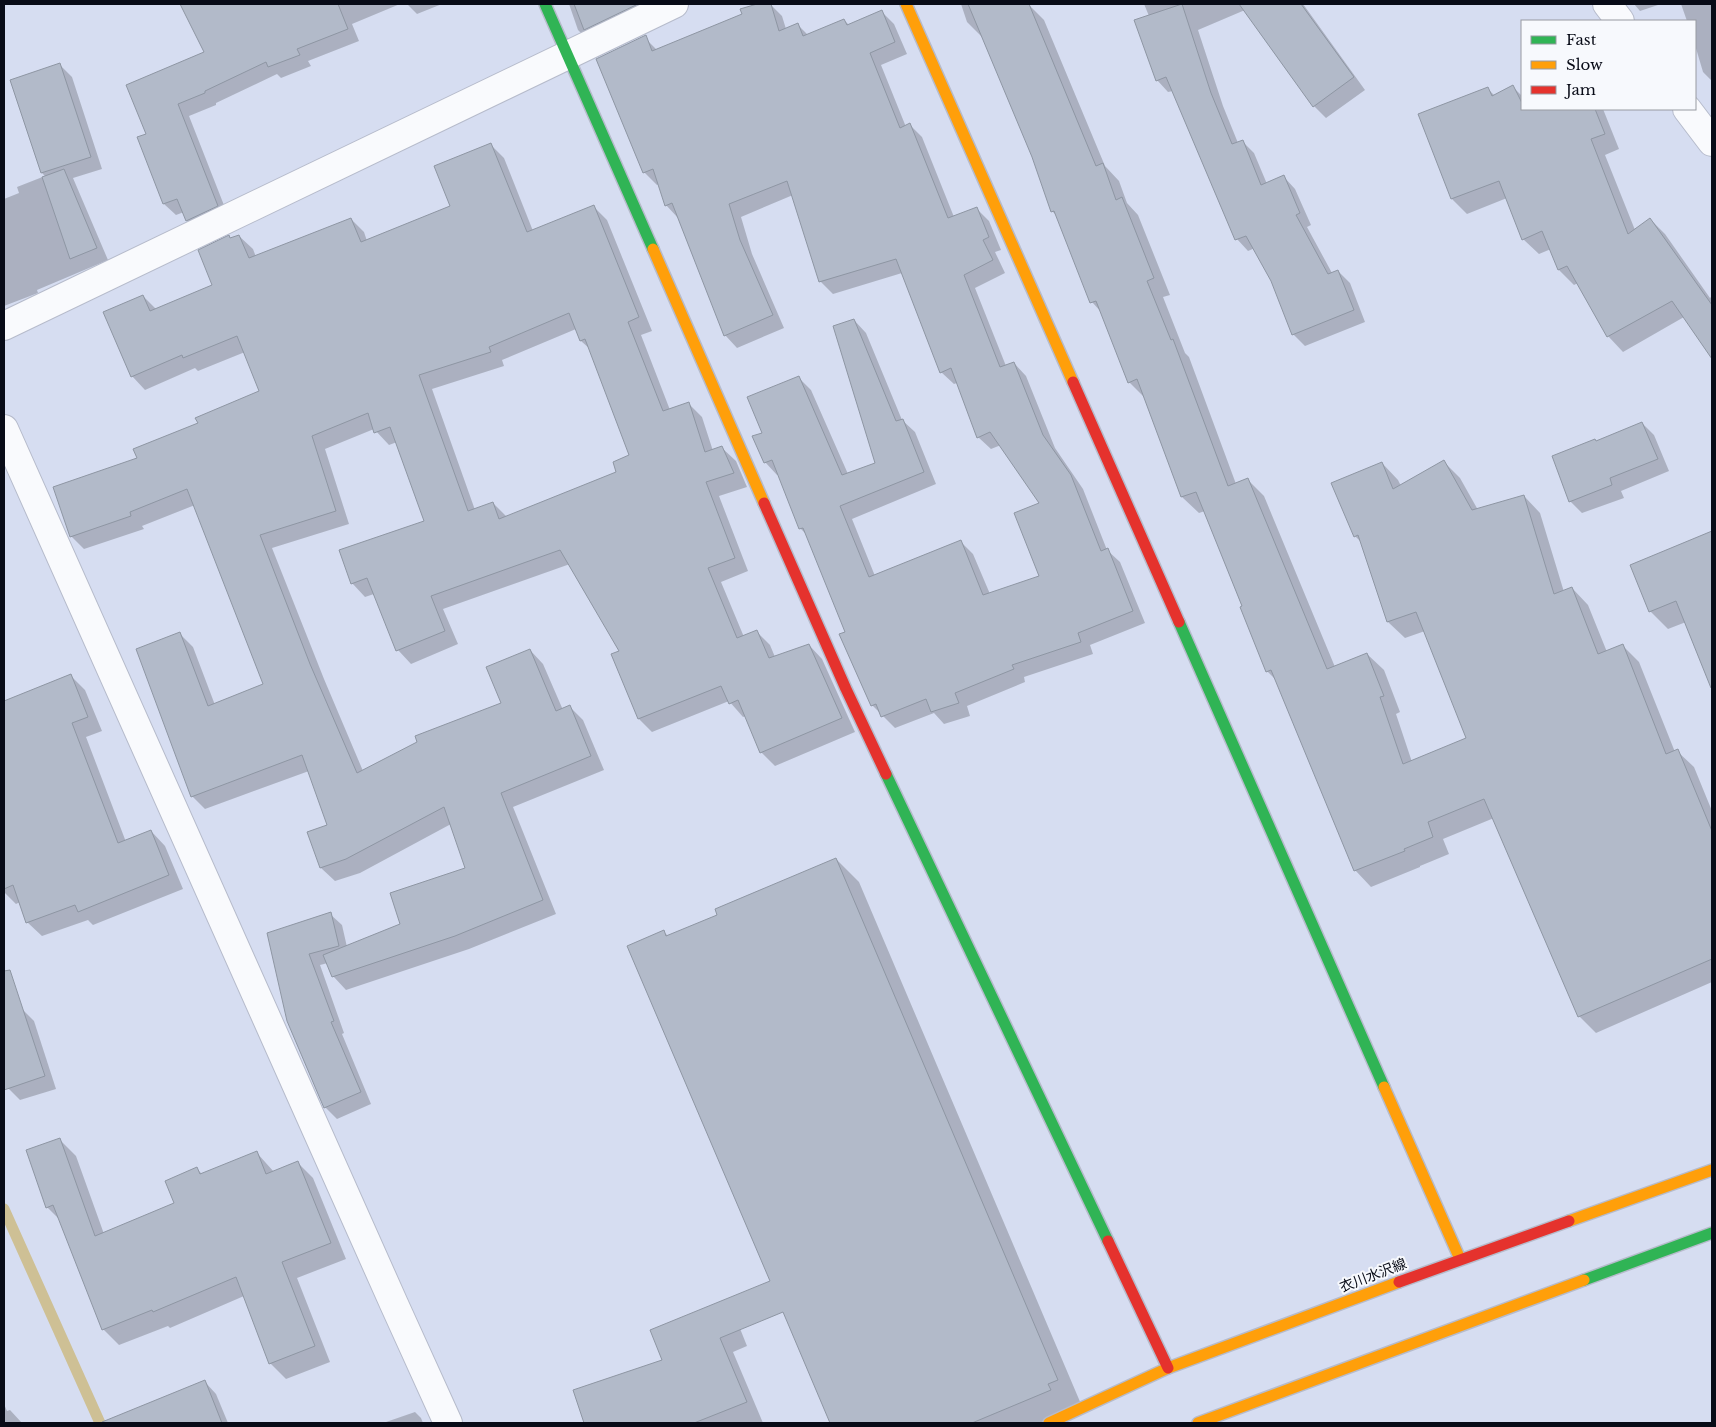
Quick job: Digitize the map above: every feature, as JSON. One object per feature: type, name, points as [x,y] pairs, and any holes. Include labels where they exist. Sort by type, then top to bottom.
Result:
[{"type":"street","points":[[545,4],[846,689],[1168,1368]]},
{"type":"street","points":[[4,326],[674,4]]},
{"type":"street","points":[[906,4],[1460,1258]]},
{"type":"street","points":[[1606,4],[1619,20]]},
{"type":"street","points":[[1688,110],[1712,142]]},
{"type":"street","points":[[4,428],[448,1423]]},
{"type":"street","name":"衣川水沢線","points":[[1050,1423],[1168,1368],[1460,1258],[1712,1170]]},
{"type":"street","points":[[1198,1423],[1712,1233]]},
{"type":"building","points":[[180,4],[338,4],[348,29],[297,49],[300,55],[268,67],[266,62],[205,91],[205,93],[178,104],[218,206],[186,221],[177,199],[163,204],[137,137],[146,134],[126,85],[204,52]]},
{"type":"building","points":[[574,4],[635,4],[636,5],[584,30]]},
{"type":"building","points":[[757,4],[771,4],[779,31],[798,23],[803,36],[844,19],[847,25],[882,10],[895,42],[870,53],[900,128],[910,123],[948,218],[977,207],[989,237],[983,240],[993,260],[964,275],[1000,367],[1014,362],[1043,435],[1071,475],[1101,551],[1108,548],[1133,611],[1078,633],[1081,642],[1012,665],[1014,669],[955,693],[959,703],[931,712],[926,699],[881,717],[876,704],[871,706],[839,634],[845,632],[803,528],[799,529],[772,460],[764,463],[752,436],[762,433],[747,397],[799,376],[842,475],[875,463],[833,326],[854,319],[896,421],[903,419],[924,472],[840,506],[869,577],[961,540],[983,595],[1039,576],[1014,513],[1039,503],[990,432],[977,438],[951,368],[940,373],[896,259],[819,282],[787,181],[729,204],[740,240],[773,315],[724,336],[672,203],[665,206],[653,169],[643,173],[596,59],[646,35],[652,51],[742,14],[740,9]]},
{"type":"building","points":[[968,4],[1029,4],[1096,166],[1103,163],[1116,200],[1122,197],[1154,278],[1147,281],[1171,340],[1173,339],[1228,486],[1248,478],[1327,669],[1367,653],[1384,696],[1380,697],[1403,764],[1466,738],[1416,612],[1387,622],[1358,535],[1354,537],[1331,483],[1382,462],[1393,489],[1444,460],[1472,510],[1524,495],[1554,594],[1572,587],[1598,654],[1623,644],[1666,754],[1678,749],[1712,831],[1712,959],[1578,1017],[1484,799],[1428,822],[1433,837],[1404,849],[1405,851],[1354,871],[1271,670],[1266,672],[1240,607],[1242,606],[1196,492],[1181,497],[1137,379],[1128,383],[1096,301],[1090,303],[1054,211],[1051,212],[1032,157]]},
{"type":"building","points":[[1182,4],[1211,93],[1232,144],[1243,140],[1261,185],[1284,175],[1300,213],[1296,215],[1328,274],[1338,270],[1354,310],[1292,335],[1271,281],[1246,236],[1235,240],[1166,77],[1156,81],[1134,20]]},
{"type":"building","points":[[1239,4],[1301,4],[1354,77],[1313,107]]},
{"type":"building","points":[[60,63],[91,157],[41,173],[10,80]]},
{"type":"building","points":[[1513,85],[1521,101],[1521,110],[1595,110],[1605,134],[1591,139],[1628,234],[1650,218],[1712,305],[1712,359],[1672,301],[1607,337],[1567,266],[1558,270],[1542,231],[1522,240],[1499,181],[1451,199],[1418,114],[1488,87],[1492,96]]},
{"type":"building","points":[[491,143],[527,232],[594,205],[639,317],[628,322],[663,411],[689,402],[705,452],[722,446],[734,473],[706,482],[735,558],[708,568],[737,638],[757,630],[769,658],[809,644],[842,718],[760,753],[738,700],[729,704],[721,686],[638,719],[611,654],[619,651],[560,550],[431,596],[445,631],[396,651],[367,578],[351,584],[339,550],[424,521],[390,427],[374,433],[368,413],[312,436],[336,511],[260,535],[310,664],[357,773],[417,742],[415,736],[501,703],[486,667],[530,649],[556,711],[570,705],[591,756],[501,793],[543,900],[455,936],[332,977],[323,955],[400,924],[390,893],[465,868],[444,807],[346,859],[320,868],[307,832],[327,825],[302,755],[191,797],[136,649],[180,632],[208,706],[263,684],[187,489],[130,512],[131,516],[70,537],[53,487],[137,458],[133,449],[198,423],[195,418],[259,391],[237,336],[183,358],[182,355],[131,377],[103,312],[143,295],[150,311],[212,285],[198,250],[229,235],[230,238],[239,235],[249,258],[351,218],[361,242],[450,206],[434,166]],"holes":[[[569,313],[580,341],[585,339],[629,455],[613,462],[616,472],[499,519],[493,502],[468,511],[419,375],[491,352],[489,347]]]},
{"type":"building","points":[[64,169],[97,248],[70,259],[42,177]]},
{"type":"building","points":[[1642,422],[1658,459],[1610,478],[1612,485],[1569,502],[1552,456],[1595,439],[1596,441]]},
{"type":"building","points":[[1712,531],[1711,688],[1676,601],[1649,612],[1630,565]]},
{"type":"building","points":[[71,674],[88,717],[72,723],[118,843],[151,830],[169,875],[78,912],[75,905],[26,923],[13,885],[4,889],[4,701]]},
{"type":"building","points":[[836,858],[1058,1380],[1048,1384],[1051,1390],[972,1423],[830,1423],[783,1312],[720,1338],[747,1402],[694,1423],[584,1423],[573,1390],[662,1360],[650,1330],[770,1281],[627,946],[664,930],[666,936],[717,915],[715,909]]},
{"type":"building","points":[[331,912],[339,946],[309,954],[334,1021],[331,1022],[361,1092],[324,1108],[287,1021],[267,933]]},
{"type":"building","points":[[10,970],[45,1076],[4,1090],[4,971]]},
{"type":"building","points":[[60,1138],[95,1236],[174,1203],[165,1181],[197,1167],[200,1174],[257,1151],[266,1174],[298,1161],[331,1243],[282,1262],[315,1346],[269,1364],[236,1277],[153,1312],[152,1310],[102,1330],[53,1205],[46,1208],[26,1150]]},
{"type":"building","points":[[205,1380],[222,1423],[102,1423],[102,1422]]},
{"type":"waterway","points":[[4,1209],[100,1423]]},
{"type":"traffic: fast","points":[[545,4],[653,249]]},
{"type":"traffic: fast","points":[[1179,622],[1384,1087]]},
{"type":"traffic: fast","points":[[886,774],[1108,1241]]},
{"type":"traffic: fast","points":[[1584,1280],[1712,1233]]},
{"type":"traffic: slow","points":[[906,4],[1073,382]]},
{"type":"traffic: slow","points":[[653,249],[764,503]]},
{"type":"traffic: slow","points":[[1384,1087],[1460,1259]]},
{"type":"traffic: slow","points":[[1569,1221],[1712,1170]]},
{"type":"traffic: slow","points":[[1198,1423],[1584,1280]]},
{"type":"traffic: slow","points":[[1049,1423],[1168,1368],[1399,1282]]},
{"type":"traffic: jam","points":[[1073,382],[1179,622]]},
{"type":"traffic: jam","points":[[764,503],[846,689],[886,774]]},
{"type":"traffic: jam","points":[[1399,1282],[1569,1221]]},
{"type":"traffic: jam","points":[[1108,1241],[1168,1368]]}]
